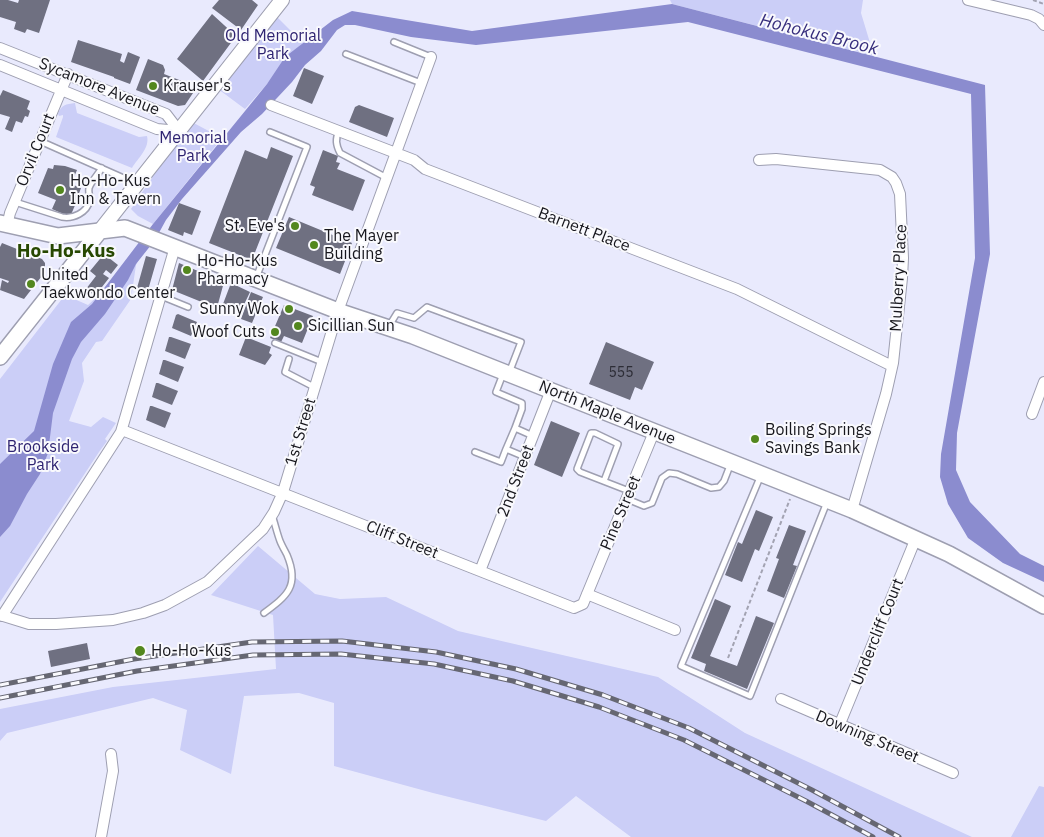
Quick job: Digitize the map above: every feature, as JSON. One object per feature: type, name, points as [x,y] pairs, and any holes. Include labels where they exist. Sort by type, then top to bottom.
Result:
[{"type":"main road","name":"North Maple Avenue","points":[[3,225],[58,236],[125,228],[142,234],[338,311],[551,390],[828,500],[916,538],[1044,606]]},
{"type":"main road","points":[[0,357],[99,232]]},
{"type":"street","points":[[99,232],[282,0]]},
{"type":"street","points":[[968,0],[1031,15],[1039,19],[1044,25]]},
{"type":"street","name":"Sycamore Avenue","points":[[0,48],[166,114],[179,131]]},
{"type":"street","name":"1st Street","points":[[1,615],[29,624],[56,624],[112,620],[143,613],[165,605],[207,582],[258,534],[283,492],[338,311],[388,178],[430,57]]},
{"type":"street","name":"Sycamore Avenue","points":[[0,65],[157,128],[179,131]]},
{"type":"street","name":"Orvil Court","points":[[3,225],[15,202],[68,74]]},
{"type":"street","name":"Barnett Place","points":[[271,105],[414,160],[425,169],[737,289],[892,366]]},
{"type":"street","name":"Mulberry Place","points":[[759,160],[776,159],[873,168],[884,171],[896,183],[900,194],[903,258],[899,318],[892,366],[886,394],[852,510]]},
{"type":"street","points":[[1,615],[122,430],[161,296],[168,244]]},
{"type":"street","points":[[1032,414],[1044,382]]},
{"type":"street","name":"2nd Street","points":[[480,571],[551,390]]},
{"type":"street","name":"Cliff Street","points":[[122,430],[574,608],[583,604],[587,594]]},
{"type":"street","name":"Pine Street","points":[[587,594],[654,432]]},
{"type":"street","name":"Undercliff Court","points":[[839,726],[916,538]]},
{"type":"street","points":[[587,594],[675,630]]},
{"type":"street","name":"Downing Street","points":[[781,699],[839,726],[953,773]]},
{"type":"street","points":[[101,837],[113,771],[111,754]]},
{"type":"lane","points":[[394,42],[430,57]]},
{"type":"lane","points":[[346,54],[421,83]]},
{"type":"lane","points":[[339,131],[336,146],[340,153],[388,178]]},
{"type":"lane","points":[[256,279],[307,147],[270,132]]},
{"type":"lane","points":[[40,141],[137,184]]},
{"type":"lane","points":[[15,202],[62,217],[70,218],[76,216],[87,208],[90,200],[89,188],[102,168]]},
{"type":"lane","points":[[161,296],[188,307]]},
{"type":"lane","points":[[388,328],[397,313],[414,318],[427,307],[521,342],[496,392],[522,403],[522,409],[501,462],[475,452]]},
{"type":"lane","points":[[275,343],[322,362]]},
{"type":"lane","points":[[289,359],[285,372],[314,387]]},
{"type":"lane","points":[[515,428],[533,436]]},
{"type":"lane","points":[[604,481],[618,444],[595,432],[592,433],[577,469],[580,472],[604,481],[644,506],[652,503],[662,478],[669,473],[677,474],[711,488],[719,487],[724,481],[731,463]]},
{"type":"lane","points":[[506,449],[525,457]]},
{"type":"lane","points":[[761,474],[680,666],[750,696],[828,500]]},
{"type":"lane","points":[[264,613],[284,598],[291,587],[293,572],[271,515]]},
{"type":"path","points":[[1033,0],[1044,4]]},
{"type":"path","points":[[728,658],[794,488]]},
{"type":"green space","points":[[670,0],[863,0],[861,13],[874,56],[672,4]]},
{"type":"green space","name":"Old Memorial Park","points":[[272,12],[303,43],[245,109],[214,86]]},
{"type":"green space","points":[[75,103],[77,113],[139,137],[147,136],[147,145],[132,168],[56,137],[63,117],[63,115],[59,116],[59,111],[64,105]]},
{"type":"green space","name":"Memorial Park","points":[[188,120],[222,138],[153,224],[138,216],[131,209],[182,133]]},
{"type":"green space","name":"Brookside Park","points":[[138,261],[131,299],[102,341],[96,342],[82,363],[84,381],[69,421],[91,427],[103,417],[116,423],[105,439],[107,441],[0,602],[0,379],[65,295],[88,305],[113,285]]},
{"type":"green space","points":[[258,546],[315,594],[340,599],[386,597],[458,631],[658,677],[745,733],[972,837],[631,837],[576,796],[546,821],[334,766],[334,703],[299,693],[244,696],[231,774],[180,750],[187,710],[153,698],[7,733],[0,741],[0,709],[113,687],[276,669],[273,615],[211,595]]},
{"type":"green space","points":[[1039,786],[1044,787],[1044,837],[1011,837]]},
{"type":"water","points":[[672,4],[985,85],[990,254],[957,433],[956,470],[970,502],[1020,554],[1044,566],[1044,582],[1003,563],[968,538],[948,504],[940,477],[941,454],[975,258],[971,94],[688,22],[476,45],[411,37],[355,25],[345,25],[337,30],[321,51],[305,65],[262,114],[241,132],[182,199],[166,220],[155,240],[136,264],[128,280],[105,314],[81,342],[72,359],[53,413],[48,453],[40,474],[10,526],[0,537],[0,464],[34,431],[53,364],[71,322],[92,304],[153,224],[267,84],[285,57],[333,20],[352,11],[472,31]]},
{"type":"building","points":[[0,0],[18,3],[19,0],[50,0],[39,33],[27,29],[25,33],[14,29],[16,22],[0,17]]},
{"type":"building","points":[[219,0],[252,0],[258,5],[241,30],[212,8]]},
{"type":"building","points":[[212,14],[236,36],[203,81],[177,59]]},
{"type":"building","points":[[78,40],[122,54],[120,61],[124,63],[128,52],[140,57],[130,84],[71,62]]},
{"type":"building","points":[[148,59],[163,65],[164,74],[197,87],[185,105],[178,106],[136,90]]},
{"type":"building","points":[[304,68],[324,76],[312,104],[293,96]]},
{"type":"building","points":[[3,90],[30,101],[27,109],[30,111],[28,117],[25,116],[22,123],[16,121],[12,132],[5,129],[10,117],[0,114],[0,96]]},
{"type":"building","points":[[359,105],[394,118],[387,137],[349,122],[355,107]]},
{"type":"building","points":[[271,147],[293,156],[252,260],[209,243],[245,150],[267,159]]},
{"type":"building","points":[[323,150],[338,156],[336,162],[340,163],[337,169],[365,180],[353,211],[312,195],[315,187],[310,185]]},
{"type":"building","name":"Ho-Ho-Kus Inn & Tavern","points":[[54,165],[77,170],[71,184],[81,188],[78,196],[81,198],[79,204],[76,203],[70,217],[52,209],[56,200],[38,193],[48,168],[53,169]]},
{"type":"building","points":[[179,203],[201,211],[192,235],[184,232],[183,236],[168,230]]},
{"type":"building","name":"The Mayer Building","points":[[289,217],[352,243],[340,274],[276,248]]},
{"type":"building","points":[[2,243],[42,259],[45,263],[45,272],[24,299],[0,290],[2,280],[8,283],[9,281],[0,278],[0,247]]},
{"type":"building","points":[[104,254],[118,265],[111,274],[106,270],[103,274],[109,278],[95,296],[86,289],[96,276],[90,271]]},
{"type":"building","points":[[146,256],[157,259],[146,297],[139,295],[141,289],[137,288]]},
{"type":"building","points":[[179,263],[224,282],[215,315],[207,313],[209,305],[172,290]]},
{"type":"building","points":[[231,283],[250,292],[241,311],[223,304]]},
{"type":"building","points":[[251,292],[263,297],[252,323],[241,319]]},
{"type":"building","points":[[284,305],[313,316],[302,343],[284,336],[281,342],[270,338]]},
{"type":"building","points":[[178,314],[197,322],[191,336],[172,328]]},
{"type":"building","points":[[169,337],[191,344],[185,359],[165,351]]},
{"type":"building","points":[[246,337],[271,347],[269,353],[272,355],[265,365],[239,355]]},
{"type":"building","points":[[606,342],[654,362],[642,390],[635,387],[630,400],[589,384]]},
{"type":"building","points":[[163,360],[184,367],[178,382],[159,374]]},
{"type":"building","points":[[156,383],[178,391],[172,405],[152,397]]},
{"type":"building","points":[[150,406],[171,413],[165,428],[146,420]]},
{"type":"building","points":[[551,421],[580,433],[562,477],[534,465]]},
{"type":"building","points":[[756,510],[773,517],[759,551],[755,549],[742,582],[725,575],[738,542],[742,544]]},
{"type":"building","points":[[789,525],[806,531],[793,565],[797,566],[784,598],[767,591],[779,559],[776,558]]},
{"type":"building","points":[[715,599],[731,606],[710,656],[737,666],[756,616],[774,623],[747,689],[704,671],[706,664],[691,658]]},
{"type":"building","points":[[87,643],[90,659],[51,667],[48,651]]},
{"type":"railway","points":[[0,685],[134,659],[252,642],[342,641],[436,652],[516,669],[603,695],[689,728],[812,790],[899,837]]},
{"type":"railway","points":[[0,698],[137,671],[253,655],[341,654],[434,664],[513,681],[599,707],[684,740],[873,837]]},
{"type":"place","name":"Krauser's","points":[[153,86]]},
{"type":"place","name":"Ho-Ho-Kus Inn & Tavern","points":[[60,190]]},
{"type":"place","name":"St. Eve's","points":[[295,226]]},
{"type":"place","name":"The Mayer Building","points":[[314,245]]},
{"type":"place","name":"Ho-Ho-Kus Pharmacy","points":[[187,270]]},
{"type":"place","name":"United Taekwondo Center","points":[[31,284]]},
{"type":"place","name":"Sunny Wok","points":[[289,309]]},
{"type":"place","name":"Sicillian Sun","points":[[298,326]]},
{"type":"place","name":"Woof Cuts","points":[[275,332]]},
{"type":"place","name":"Boiling Springs Savings Bank","points":[[755,439]]},
{"type":"place","name":"Ho-Ho-Kus","points":[[140,651]]},
{"type":"district","name":"Ho-Ho-Kus","points":[[66,252]]},
{"type":"water label","name":"Hohokus Brook","points":[[819,35]]}]
